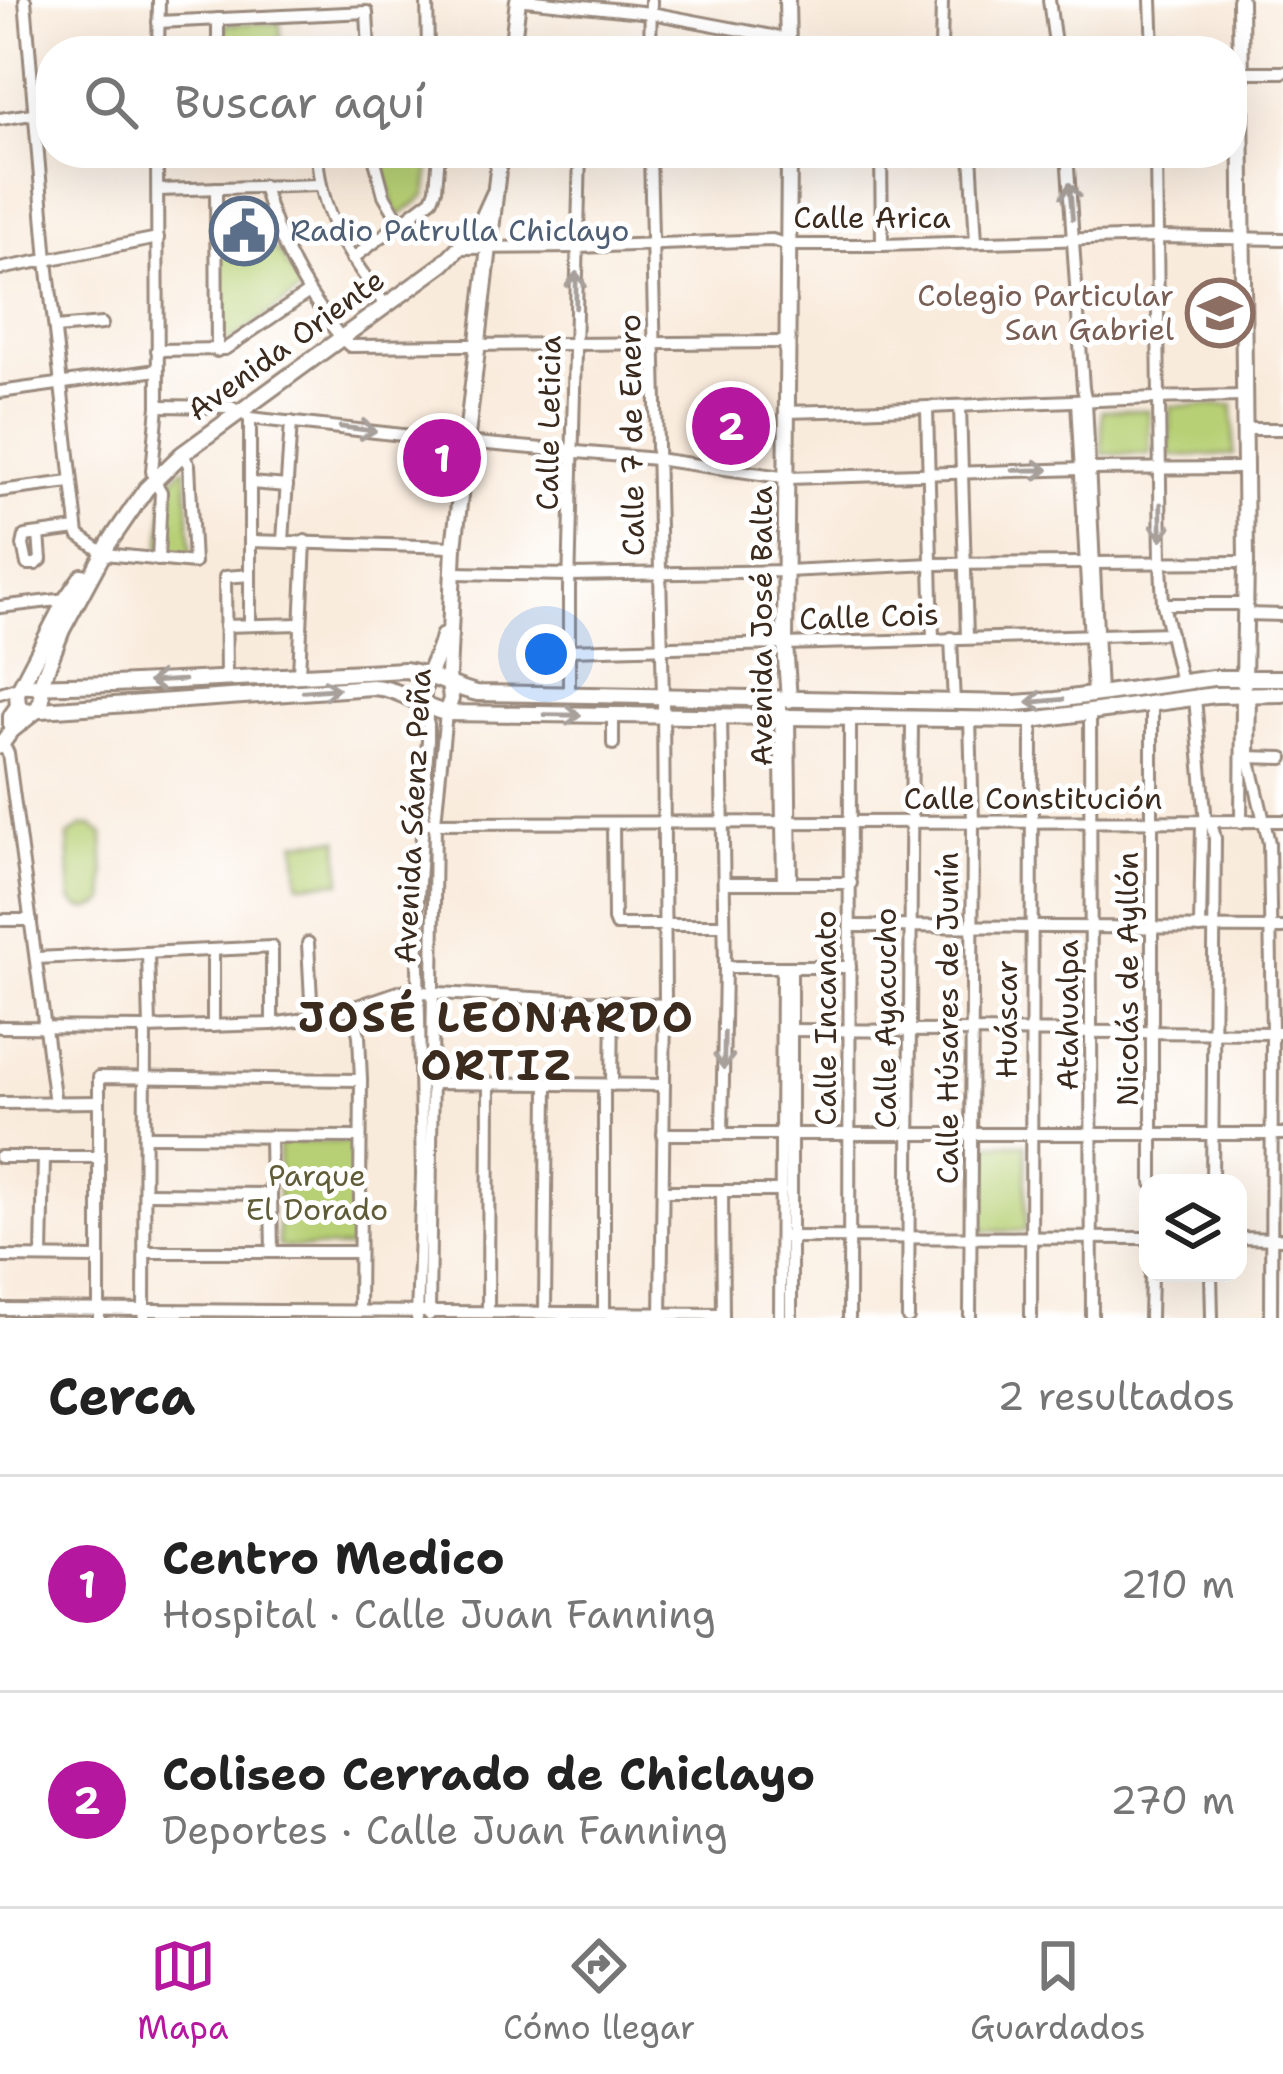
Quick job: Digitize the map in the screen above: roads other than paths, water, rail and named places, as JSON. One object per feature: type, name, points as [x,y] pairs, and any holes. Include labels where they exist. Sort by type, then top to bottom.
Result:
[{"type":"main road","points":[[515,36],[521,0]]},
{"type":"main road","points":[[787,0],[788,36]]},
{"type":"main road","points":[[1238,36],[1240,0]]},
{"type":"main road","name":"Avenida Sáenz Peña","points":[[446,713],[452,699],[448,684],[454,548],[498,168]]},
{"type":"main road","name":"Avenida José Balta","points":[[784,700],[789,168]]},
{"type":"main road","points":[[1239,168],[1246,694]]},
{"type":"main road","name":"Avenida Oriente","points":[[4,740],[18,706],[16,697],[66,599],[154,480],[182,454],[246,414],[443,265],[478,227],[494,194]]},
{"type":"main road","name":"Avenida Oriente","points":[[37,710],[43,699],[40,686],[62,630],[104,549]]},
{"type":"main road","name":"Avenida Sáenz Peña","points":[[423,705],[423,686],[441,646],[450,605]]},
{"type":"main road","points":[[53,657],[60,674],[73,686]]},
{"type":"main road","points":[[22,686],[405,670],[477,693],[784,700],[1032,720],[1195,698],[1283,694]]},
{"type":"main road","points":[[18,706],[27,711],[372,687],[396,690],[446,713],[912,718],[1181,682],[1283,678]]},
{"type":"main road","points":[[4,740],[37,710]]},
{"type":"street","points":[[0,119],[36,113],[26,0]]},
{"type":"street","points":[[158,36],[159,0]]},
{"type":"street","points":[[427,0],[428,36]]},
{"type":"street","points":[[521,0],[651,6],[756,36]]},
{"type":"street","points":[[941,36],[942,0]]},
{"type":"street","points":[[1048,0],[1054,36]]},
{"type":"street","points":[[1151,0],[1152,36]]},
{"type":"street","points":[[650,36],[651,6]]},
{"type":"street","points":[[158,22],[367,12],[368,36]]},
{"type":"street","points":[[218,19],[218,36]]},
{"type":"street","points":[[1247,72],[1283,72]]},
{"type":"street","points":[[40,168],[70,482],[76,530],[83,541],[158,560],[194,563],[189,465],[182,454]]},
{"type":"street","points":[[157,168],[158,406],[153,443],[154,480],[161,492],[158,560]]},
{"type":"street","points":[[317,168],[330,220],[386,306]]},
{"type":"street","points":[[377,168],[384,195],[400,224]]},
{"type":"street","points":[[352,259],[432,199],[438,168]]},
{"type":"street","name":"Calle Leticia","points":[[569,695],[580,168]]},
{"type":"street","name":"Calle 7 de Enero","points":[[650,168],[663,697],[661,1316]]},
{"type":"street","points":[[881,168],[882,244]]},
{"type":"street","points":[[972,168],[976,242]]},
{"type":"street","points":[[1068,168],[1097,694]]},
{"type":"street","points":[[1156,168],[1161,564],[1163,604],[1181,682]]},
{"type":"street","points":[[158,190],[318,184]]},
{"type":"street","points":[[262,186],[284,251],[350,346],[786,342]]},
{"type":"street","points":[[216,188],[217,351]]},
{"type":"street","points":[[0,269],[158,238]]},
{"type":"street","name":"Calle Arica","points":[[461,248],[772,240],[788,245],[1283,239]]},
{"type":"street","points":[[157,350],[217,351],[309,292]]},
{"type":"street","points":[[55,328],[102,324]]},
{"type":"street","points":[[0,392],[157,370]]},
{"type":"street","points":[[787,412],[1244,396]]},
{"type":"street","points":[[158,406],[231,407],[291,422],[656,459],[788,478],[1244,468]]},
{"type":"street","points":[[960,406],[967,637]]},
{"type":"street","points":[[928,409],[933,639]]},
{"type":"street","points":[[246,414],[250,624]]},
{"type":"street","points":[[283,541],[291,422]]},
{"type":"street","points":[[1244,429],[1283,429]]},
{"type":"street","points":[[0,490],[70,482]]},
{"type":"street","points":[[250,483],[286,486]]},
{"type":"street","points":[[39,534],[76,530]]},
{"type":"street","points":[[250,541],[454,548]]},
{"type":"street","points":[[298,674],[305,542]]},
{"type":"street","points":[[453,573],[570,575],[932,564],[1246,562]]},
{"type":"street","points":[[226,678],[225,577],[250,575]]},
{"type":"street","points":[[0,607],[66,599]]},
{"type":"street","points":[[1163,604],[1283,615]]},
{"type":"street","points":[[225,626],[301,623]]},
{"type":"street","name":"Calle Cois","points":[[569,650],[1170,633]]},
{"type":"street","name":"Calle Húsares de Junín","points":[[951,638],[973,822],[970,1318]]},
{"type":"street","points":[[0,683],[1,693],[22,686]]},
{"type":"street","points":[[1241,822],[1246,694]]},
{"type":"street","points":[[1195,698],[1206,823],[1214,1033],[1212,1174]]},
{"type":"street","name":"Avenida José Balta","points":[[784,700],[787,883]]},
{"type":"street","name":"Nicolás de Ayllón","points":[[1152,704],[1152,1174]]},
{"type":"street","name":"Avenida Sáenz Peña","points":[[423,705],[428,724],[423,1315]]},
{"type":"street","points":[[0,712],[18,706]]},
{"type":"street","name":"Atahualpa","points":[[1090,712],[1092,1318]]},
{"type":"street","name":"Avenida Sáenz Peña","points":[[428,823],[446,713]]},
{"type":"street","points":[[613,715],[613,744]]},
{"type":"street","points":[[721,716],[722,1134]]},
{"type":"street","name":"Calle Incanato","points":[[849,1318],[850,718]]},
{"type":"street","name":"Calle Ayacucho","points":[[908,1318],[912,718]]},
{"type":"street","name":"Huáscar","points":[[1030,1318],[1032,720]]},
{"type":"street","points":[[4,740],[55,1103]]},
{"type":"street","points":[[1245,757],[1283,758]]},
{"type":"street","points":[[1245,757],[1269,844],[1276,928],[1278,1238],[1271,1318]]},
{"type":"street","points":[[0,819],[18,819]]},
{"type":"street","name":"Calle Constitución","points":[[428,823],[1283,821]]},
{"type":"street","points":[[613,823],[616,925],[724,925]]},
{"type":"street","points":[[724,883],[851,883]]},
{"type":"street","points":[[0,920],[31,920]]},
{"type":"street","points":[[851,926],[1276,928]]},
{"type":"street","points":[[308,944],[312,1019]]},
{"type":"street","points":[[36,958],[272,947],[272,1024]]},
{"type":"street","points":[[213,950],[213,1026]]},
{"type":"street","points":[[144,1314],[148,953]]},
{"type":"street","points":[[780,1318],[786,1238],[787,967]]},
{"type":"street","points":[[725,968],[850,967]]},
{"type":"street","points":[[0,1027],[272,1024],[312,1019],[386,994],[424,991],[664,1005]]},
{"type":"street","points":[[604,1313],[613,1002]]},
{"type":"street","points":[[352,1007],[361,1080],[359,1311]]},
{"type":"street","points":[[786,1030],[1278,1033]]},
{"type":"street","points":[[99,1313],[99,1077],[361,1080]]},
{"type":"street","points":[[426,1083],[664,1085]]},
{"type":"street","points":[[488,1312],[489,1084]]},
{"type":"street","points":[[545,1312],[547,1084]]},
{"type":"street","points":[[0,1103],[99,1102]]},
{"type":"street","points":[[663,1134],[1278,1134]]},
{"type":"street","points":[[786,1134],[782,1190],[791,1318]]},
{"type":"street","points":[[146,1136],[360,1137]]},
{"type":"street","points":[[270,1136],[272,1252]]},
{"type":"street","points":[[0,1157],[99,1156]]},
{"type":"street","points":[[42,1257],[44,1157]]},
{"type":"street","points":[[663,1191],[782,1190]]},
{"type":"street","points":[[0,1309],[144,1314],[359,1311],[723,1316],[722,1191]]},
{"type":"street","points":[[145,1193],[271,1194]]},
{"type":"street","points":[[786,1238],[1139,1238]]},
{"type":"street","points":[[1247,1238],[1278,1238]]},
{"type":"street","points":[[145,1252],[358,1252]]},
{"type":"street","points":[[0,1257],[99,1258]]},
{"type":"street","points":[[1150,1282],[1150,1318]]},
{"type":"street","points":[[1211,1282],[1212,1318]]},
{"type":"place","name":"Radio Patrulla Chiclayo","points":[[244,231]]},
{"type":"place","name":"Colegio Particular San Gabriel","points":[[1220,313]]},
{"type":"place","name":"Coliseo Cerrado de Chiclayo","points":[[731,426]]},
{"type":"place","name":"Centro Medico","points":[[442,458]]},
{"type":"district","name":"JOSÉ LEONARDO ORTIZ","points":[[497,1041]]},
{"type":"park label","name":"Parque El Dorado","points":[[317,1193]]}]
